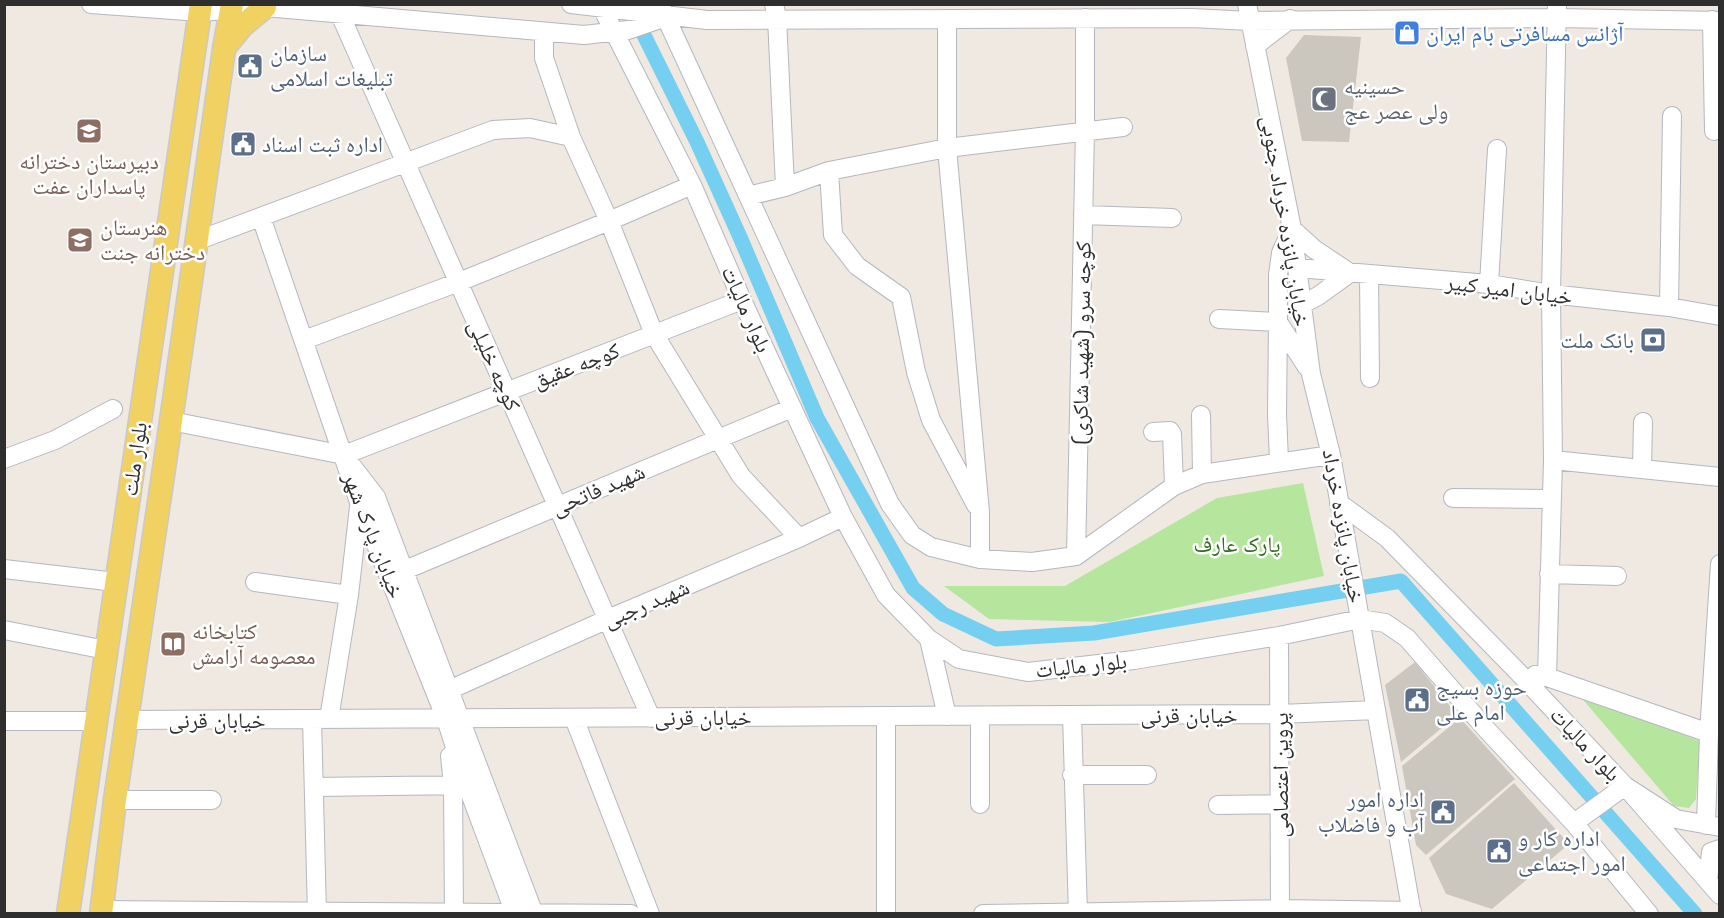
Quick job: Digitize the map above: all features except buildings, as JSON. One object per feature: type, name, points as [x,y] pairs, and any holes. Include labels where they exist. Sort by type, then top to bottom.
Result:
[{"type":"main road","points":[[224,49],[242,26],[264,6]]},
{"type":"main road","name":"بلوار ملت","points":[[102,912],[126,720],[232,7]]},
{"type":"main road","name":"بلوار ملت","points":[[68,914],[116,582],[189,8]]},
{"type":"street","points":[[91,4],[189,8],[264,6],[584,35],[621,31],[654,14]]},
{"type":"street","points":[[571,4],[654,14],[776,11],[927,12],[947,20],[979,12],[1018,12],[1085,18],[1147,11],[1282,15],[1557,11],[1716,21],[1714,131]]},
{"type":"street","name":"بلوار مالیات","points":[[606,7],[621,31],[843,517],[885,596],[929,639],[959,659],[1028,672],[1134,660],[1280,636],[1360,617],[1385,623],[1407,638],[1487,730],[1574,823],[1649,914]]},
{"type":"street","points":[[776,11],[785,187]]},
{"type":"street","points":[[1547,676],[1553,460],[1551,294],[1557,11]]},
{"type":"street","name":"کوچه خلیلی","points":[[339,12],[651,718]]},
{"type":"street","name":"خیابان پانزده خرداد جنوبی","points":[[1248,13],[1292,229],[1311,374],[1329,446]]},
{"type":"street","points":[[654,14],[748,196],[890,504],[912,535],[931,548],[980,559],[1032,562],[1076,556],[1174,486],[1202,474],[1279,461],[1329,446]]},
{"type":"street","points":[[1255,46],[1282,15]]},
{"type":"street","name":"کوچه سرو (شهید شاکری)","points":[[1076,556],[1085,130],[1085,18]]},
{"type":"street","points":[[947,20],[947,148],[980,512],[980,559]]},
{"type":"street","points":[[544,33],[544,58],[571,137],[609,221],[654,334],[741,476],[799,538]]},
{"type":"street","points":[[1669,307],[1672,116]]},
{"type":"street","points":[[748,196],[785,187],[829,171],[947,148],[1123,127]]},
{"type":"street","points":[[196,241],[493,130],[530,128],[571,137]]},
{"type":"street","points":[[1489,284],[1497,149]]},
{"type":"street","points":[[829,171],[833,236],[857,266],[901,297],[916,372],[931,420],[980,512]]},
{"type":"street","points":[[304,340],[459,282],[692,185]]},
{"type":"street","points":[[1083,215],[1172,218]]},
{"type":"street","points":[[261,217],[344,455]]},
{"type":"street","points":[[1279,461],[1276,414],[1278,275],[1281,253],[1292,229],[1314,249],[1350,273],[1301,305]]},
{"type":"street","name":"خیابان امیر کبیر","points":[[1298,268],[1489,284],[1551,294],[1669,307],[1719,316]]},
{"type":"street","points":[[1369,275],[1370,378]]},
{"type":"street","name":"کوچه عقیق","points":[[344,455],[742,300]]},
{"type":"street","points":[[1220,319],[1278,322]]},
{"type":"street","points":[[1278,322],[1311,374]]},
{"type":"street","name":"شهید فاتحی","points":[[405,570],[792,408]]},
{"type":"street","points":[[4,459],[55,440],[113,409]]},
{"type":"street","points":[[1201,415],[1202,474]]},
{"type":"street","points":[[171,421],[344,455]]},
{"type":"street","points":[[1642,469],[1643,422]]},
{"type":"street","points":[[1153,432],[1170,431],[1172,434],[1174,486]]},
{"type":"street","name":"خیابان پانزده خرداد","points":[[1329,446],[1360,617]]},
{"type":"street","name":"خیابان پارک شهر","points":[[344,455],[360,505],[534,913]]},
{"type":"street","name":"خیابان پارک شهر","points":[[344,455],[376,497],[449,690],[453,719]]},
{"type":"street","points":[[1553,460],[1719,477]]},
{"type":"street","points":[[1453,498],[1551,499]]},
{"type":"street","name":"بلوار مالیات","points":[[1339,503],[1387,538],[1518,672],[1625,786],[1714,888]]},
{"type":"street","points":[[317,912],[314,787],[321,719],[349,595],[360,505]]},
{"type":"street","name":"شهید رجبی","points":[[449,690],[843,517]]},
{"type":"street","points":[[1574,823],[1625,786],[1676,819],[1713,826],[1714,758],[1709,733],[1719,564]]},
{"type":"street","points":[[4,569],[116,582]]},
{"type":"street","points":[[1550,574],[1617,576]]},
{"type":"street","points":[[255,582],[349,595]]},
{"type":"street","points":[[983,914],[1412,912],[1360,617]]},
{"type":"street","points":[[4,630],[106,650]]},
{"type":"street","name":"پروین اعتصامی","points":[[1280,636],[1280,911]]},
{"type":"street","points":[[929,639],[947,716]]},
{"type":"street","points":[[1518,672],[1547,676],[1709,733]]},
{"type":"street","name":"خیابان قرنی","points":[[126,720],[1280,714],[1376,710]]},
{"type":"street","points":[[1071,715],[1078,913]]},
{"type":"street","points":[[886,716],[886,914]]},
{"type":"street","points":[[980,716],[981,804]]},
{"type":"street","points":[[574,718],[650,914]]},
{"type":"street","points":[[453,719],[460,785],[454,913]]},
{"type":"street","points":[[4,721],[96,721]]},
{"type":"street","points":[[1072,775],[1147,775]]},
{"type":"street","points":[[314,787],[460,785]]},
{"type":"street","points":[[460,785],[515,913]]},
{"type":"street","points":[[115,800],[212,800]]},
{"type":"street","points":[[1218,805],[1280,804]]},
{"type":"street","points":[[1714,888],[1711,852],[1719,849]]},
{"type":"street","points":[[102,912],[631,914]]},
{"type":"green space","name":"پارک عارف","points":[[1303,483],[1324,576],[1110,622],[989,619],[944,586],[1065,586],[1217,498]]},
{"type":"green space","points":[[1579,695],[1700,741],[1696,799],[1689,808],[1674,806]]},
{"type":"waterway","points":[[635,17],[697,142],[817,418],[913,588],[943,614],[996,639],[1094,633],[1401,581],[1695,914]]},
{"type":"place","name":"آژانس مسافرتی بام ایران","points":[[1407,33]]},
{"type":"place","name":"سازمان تبلیغات اسلامی","points":[[250,66]]},
{"type":"place","name":"حسینیه ولی عصر عج","points":[[1324,99]]},
{"type":"place","name":"دبیرستان دخترانه پاسداران عفت","points":[[89,131]]},
{"type":"place","name":"اداره ثبت اسناد","points":[[243,144]]},
{"type":"place","name":"هنرستان دخترانه جنت","points":[[80,240]]},
{"type":"place","name":"بانک ملت","points":[[1653,340]]},
{"type":"place","name":"کتابخانه معصومه آرامش","points":[[173,644]]},
{"type":"place","name":"حوزه بسیج امام علی","points":[[1417,700]]},
{"type":"place","name":"اداره امور آب و فاضلاب","points":[[1443,812]]},
{"type":"place","name":"اداره کار و امور اجتماعی","points":[[1499,851]]}]
